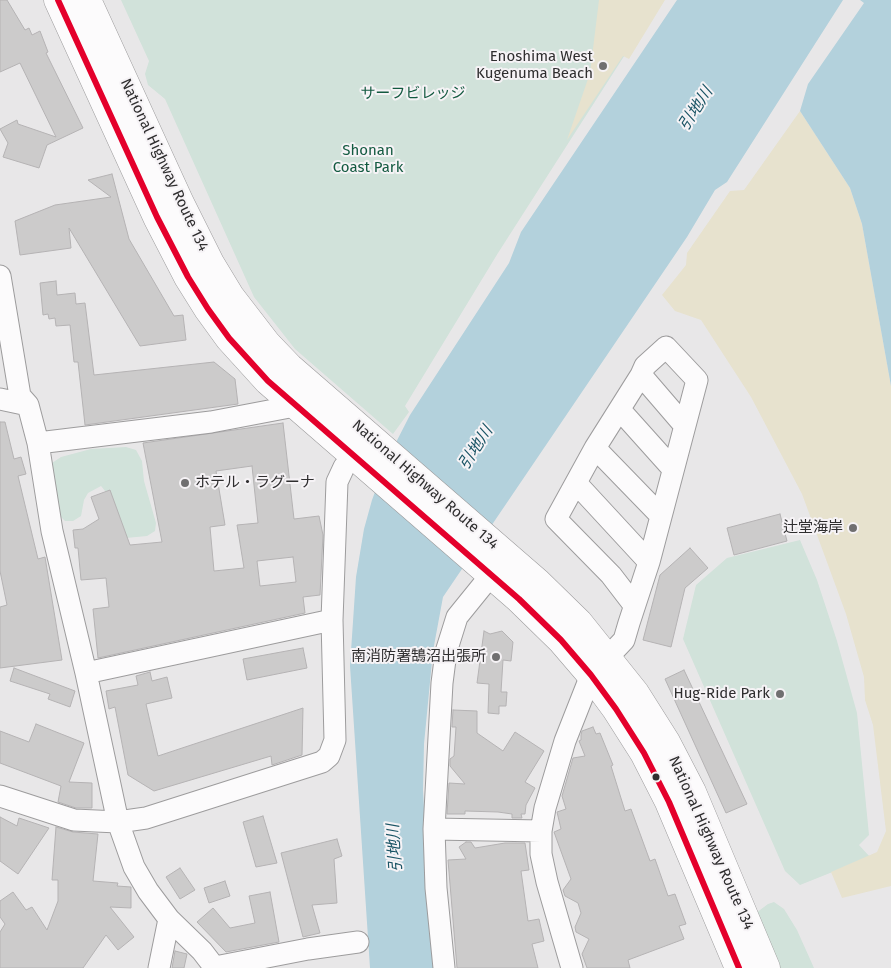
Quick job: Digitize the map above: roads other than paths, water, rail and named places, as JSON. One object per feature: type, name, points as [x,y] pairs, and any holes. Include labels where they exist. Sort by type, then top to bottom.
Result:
[{"type":"highway","name":"National Highway Route 134","points":[[58,0],[123,109]]},
{"type":"highway","name":"National Highway Route 134","points":[[87,0],[123,109],[139,145],[210,263],[247,320],[369,453],[483,557],[561,640],[635,693],[666,742],[692,792],[766,968]]},
{"type":"highway","name":"National Highway Route 134","points":[[139,145],[162,225],[188,278],[208,309],[249,362],[295,406],[369,453]]},
{"type":"highway","name":"National Highway Route 134","points":[[483,557],[538,582],[572,616],[599,666],[630,731],[669,802],[739,968]]},
{"type":"street","points":[[0,276],[20,396],[28,405],[38,443],[52,531],[86,673],[118,822],[134,867],[169,919],[202,951],[215,968],[308,949],[358,942]]},
{"type":"street","points":[[572,968],[546,882],[541,854],[541,831],[545,808],[565,741],[599,666],[624,640],[649,562],[661,516],[696,380],[666,346],[645,366],[620,410],[595,448],[556,519],[611,575],[634,605]]},
{"type":"street","points":[[640,375],[684,424]]},
{"type":"street","points":[[0,399],[28,405]]},
{"type":"street","points":[[38,443],[211,422],[295,406]]},
{"type":"street","points":[[620,410],[672,468]]},
{"type":"street","points":[[595,448],[661,516]]},
{"type":"street","points":[[0,796],[74,820],[118,822],[146,818],[322,762],[329,756],[335,740],[332,620],[334,497],[340,474],[369,453]]},
{"type":"street","points":[[576,483],[649,562]]},
{"type":"street","points":[[444,968],[436,888],[434,828],[442,683],[446,652],[457,617],[483,557]]},
{"type":"street","points":[[86,673],[332,620]]},
{"type":"street","points":[[434,828],[541,831]]},
{"type":"street","points":[[159,968],[169,919]]},
{"type":"water","name":"引地川","points":[[677,0],[843,0],[727,182],[715,190],[687,237],[443,597],[433,651],[424,744],[423,790],[428,880],[436,968],[370,968],[350,666],[356,577],[364,529],[372,500],[387,460],[410,415],[509,263],[521,232]]},
{"type":"water","points":[[860,0],[891,0],[891,386],[862,224],[850,188],[800,111],[808,84],[864,3]]},
{"type":"place","name":"Enoshima West Kugenuma Beach","points":[[603,66]]},
{"type":"place","name":"ホテル・ラグーナ","points":[[185,483]]},
{"type":"place","name":"辻堂海岸","points":[[853,528]]},
{"type":"place","name":"南消防署鵠沼出張所","points":[[496,657]]},
{"type":"place","name":"Hug-Ride Park","points":[[780,694]]},
{"type":"park label","name":"サーフビレッジ","points":[[413,94]]},
{"type":"park label","name":"Shonan Coast Park","points":[[368,160]]}]
